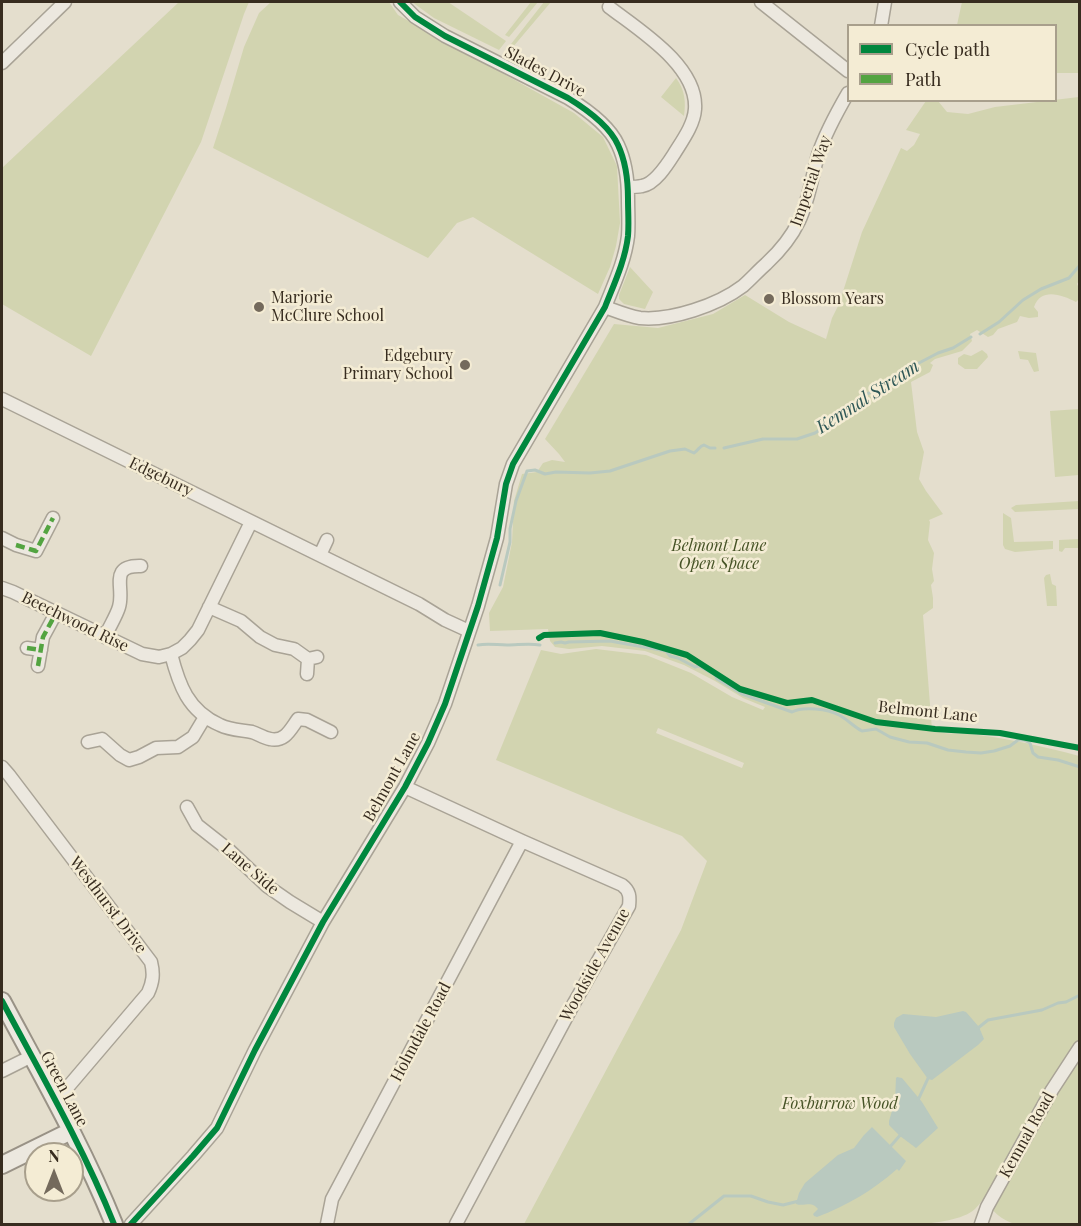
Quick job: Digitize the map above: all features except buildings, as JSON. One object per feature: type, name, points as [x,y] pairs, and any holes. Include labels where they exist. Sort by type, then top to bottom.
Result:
[{"type":"main road","name":"Green Lane","points":[[2,1001],[72,1131],[114,1224]]},
{"type":"main road","points":[[2,1165],[72,1131]]},
{"type":"street","points":[[2,63],[65,2]]},
{"type":"street","name":"Slades Drive","points":[[400,2],[415,16],[445,36],[586,109],[604,126],[618,144],[625,165],[628,187],[628,235],[616,281],[605,307]]},
{"type":"street","points":[[761,2],[847,69]]},
{"type":"street","points":[[881,24],[885,2]]},
{"type":"street","points":[[606,3],[671,58],[686,75],[695,98],[692,122],[668,164],[644,186],[628,187]]},
{"type":"street","name":"Imperial Way","points":[[605,307],[640,318],[673,316],[724,298],[741,287],[777,255],[799,222],[819,154],[847,97]]},
{"type":"street","name":"Belmont Lane","points":[[131,1224],[216,1128],[323,922],[405,787],[428,743],[445,704],[481,597],[497,538],[506,484],[513,464],[605,307]]},
{"type":"street","name":"Edgebury","points":[[2,399],[419,604],[469,631]]},
{"type":"street","points":[[2,539],[36,551],[53,518]]},
{"type":"street","points":[[251,522],[198,630],[182,648],[171,654],[184,694],[205,717],[220,725],[270,739],[279,740],[285,737],[298,719],[307,720],[331,732]]},
{"type":"street","points":[[320,555],[327,540]]},
{"type":"street","points":[[105,637],[119,606],[119,578],[122,571],[129,566],[141,566]]},
{"type":"street","name":"Beechwood Rise","points":[[2,588],[142,654],[159,657],[171,654]]},
{"type":"street","points":[[209,607],[241,621],[260,637],[275,645],[294,649],[313,658],[308,674]]},
{"type":"street","points":[[38,666],[44,637],[56,613]]},
{"type":"street","points":[[27,648],[41,650]]},
{"type":"street","points":[[88,742],[102,739],[129,760],[139,758],[156,748],[178,747],[193,737],[205,717]]},
{"type":"street","name":"Westhurst Drive","points":[[2,767],[151,962],[153,971],[152,984],[148,993],[56,1101]]},
{"type":"street","name":"Woodside Avenue","points":[[405,787],[522,842],[622,885],[628,890],[630,898],[628,906],[456,1224]]},
{"type":"street","name":"Lane Side","points":[[187,807],[197,825],[230,851],[267,886],[323,922]]},
{"type":"street","name":"Holmdale Road","points":[[327,1224],[333,1199],[522,842]]},
{"type":"street","name":"Kemnal Road","points":[[981,1224],[992,1197],[1052,1090],[1080,1047]]},
{"type":"street","points":[[2,1071],[32,1056]]},
{"type":"green space","points":[[179,2],[249,2],[201,142],[91,356],[2,304],[2,168]]},
{"type":"green space","points":[[271,2],[389,2],[398,15],[574,113],[603,137],[617,166],[620,223],[610,267],[598,294],[473,217],[457,223],[428,258],[213,148],[244,47],[259,13]]},
{"type":"green space","points":[[412,2],[448,2],[506,41],[499,50],[434,18]]},
{"type":"green space","points":[[531,2],[538,2],[509,37],[505,35]]},
{"type":"green space","points":[[544,2],[551,2],[507,54],[504,53]]},
{"type":"green space","points":[[962,2],[1079,2],[1079,73],[1057,73],[1057,24],[957,24]]},
{"type":"green space","points":[[676,78],[684,96],[684,116],[661,97]]},
{"type":"green space","points":[[1079,97],[1080,279],[1077,284],[1079,299],[1076,302],[1052,294],[1042,297],[1034,307],[1038,312],[1038,317],[1020,316],[1017,322],[998,329],[988,337],[977,330],[970,334],[972,341],[962,351],[935,359],[930,363],[933,365],[930,372],[911,382],[917,432],[924,452],[919,479],[943,514],[929,520],[928,540],[934,553],[932,569],[934,581],[931,585],[933,608],[923,615],[932,730],[1010,740],[1079,756],[1079,1224],[1015,1224],[997,1214],[984,1198],[975,1209],[963,1216],[941,1222],[920,1224],[524,1224],[681,930],[707,861],[682,836],[496,760],[541,650],[561,654],[596,649],[646,655],[691,673],[732,697],[763,710],[765,707],[743,698],[684,665],[645,651],[602,646],[569,649],[555,647],[550,641],[548,629],[490,631],[489,613],[503,587],[512,542],[514,501],[522,474],[537,472],[543,463],[552,460],[565,462],[545,439],[614,324],[658,328],[713,314],[745,295],[789,322],[826,339],[862,232],[901,148],[907,151],[914,145],[920,134],[906,130],[925,102],[939,102],[947,112],[968,114],[995,107],[1057,102],[1057,100]],"holes":[[[658,728],[744,763],[742,768],[656,733]]]},
{"type":"green space","points":[[630,267],[653,292],[645,309],[624,304],[619,299]]},
{"type":"green space","points":[[982,350],[988,357],[977,369],[965,369],[958,364],[958,358],[964,354],[971,356]]},
{"type":"green space","points":[[1018,351],[1036,353],[1039,371],[1034,372],[1028,360],[1020,359]]},
{"type":"green space","points":[[1079,409],[1079,475],[1055,477],[1050,411]]},
{"type":"green space","points":[[1079,501],[1079,509],[1015,512],[1011,508],[1016,505]]},
{"type":"green space","points":[[1003,513],[1011,518],[1014,542],[1053,541],[1053,549],[1015,552],[1005,549]]},
{"type":"green space","points":[[1079,539],[1079,548],[1065,548],[1062,552],[1059,551],[1059,540]]},
{"type":"green space","points":[[1050,574],[1052,584],[1056,586],[1057,606],[1047,606],[1044,578]]},
{"type":"shaded area","points":[[963,1011],[979,1027],[984,1039],[932,1080],[928,1079],[894,1027],[896,1018],[903,1014],[936,1017]]},
{"type":"shaded area","points":[[897,1077],[902,1078],[922,1102],[938,1128],[916,1148],[889,1125],[895,1101]]},
{"type":"shaded area","points":[[872,1127],[906,1161],[899,1171],[897,1169],[869,1191],[839,1208],[817,1217],[813,1214],[818,1209],[815,1206],[796,1204],[805,1183],[838,1155],[854,1148]]},
{"type":"waterway","name":"Kemnal Stream","points":[[980,334],[999,322],[1023,300],[1041,289],[1069,278],[1080,265]]},
{"type":"waterway","name":"Kemnal Stream","points":[[724,448],[763,439],[797,439],[815,433],[845,414],[860,398],[898,374],[971,337]]},
{"type":"waterway","name":"Kemnal Stream","points":[[500,585],[516,501],[527,471],[535,470],[545,474],[610,471],[670,451],[685,449],[694,453],[704,445],[715,448]]},
{"type":"waterway","points":[[555,643],[610,641],[666,651],[670,656],[695,667],[699,666],[715,675],[717,679],[742,694],[792,712],[809,709],[829,711],[862,731],[876,729],[890,737],[909,742],[927,743],[948,750],[981,753],[994,751],[1010,746],[1018,740],[1024,740],[1030,743],[1033,753],[1038,757],[1080,767]]},
{"type":"waterway","points":[[478,645],[540,645]]},
{"type":"waterway","points":[[978,1028],[988,1020],[1042,1010],[1080,995]]},
{"type":"waterway","points":[[918,1100],[929,1076]]},
{"type":"waterway","points":[[889,1148],[902,1133]]},
{"type":"waterway","points":[[689,1224],[724,1196],[751,1196],[783,1205],[799,1201]]},
{"type":"marked path","points":[[16,545],[36,551],[53,518]]},
{"type":"marked path","points":[[38,666],[43,637],[56,613]]},
{"type":"marked path","points":[[27,648],[41,650]]},
{"type":"cycle path","points":[[131,1224],[217,1128],[255,1050],[323,922],[405,787],[428,743],[445,704],[478,606],[497,538],[506,484],[513,464],[605,307],[627,245],[628,192],[625,165],[618,145],[603,124],[568,98],[445,36],[415,17],[400,2]]},
{"type":"cycle path","points":[[539,638],[544,635],[600,633],[643,642],[687,655],[740,689],[787,703],[812,700],[876,722],[1000,733],[1080,748]]},
{"type":"cycle path","points":[[2,1001],[75,1139],[114,1224]]},
{"type":"place","name":"Blossom Years","points":[[769,299]]},
{"type":"place","name":"Marjorie McClure School","points":[[259,307]]},
{"type":"place","name":"Edgebury Primary School","points":[[465,365]]},
{"type":"park label","name":"Belmont Lane Open Space","points":[[719,555]]},
{"type":"park label","name":"Foxburrow Wood","points":[[840,1104]]}]
